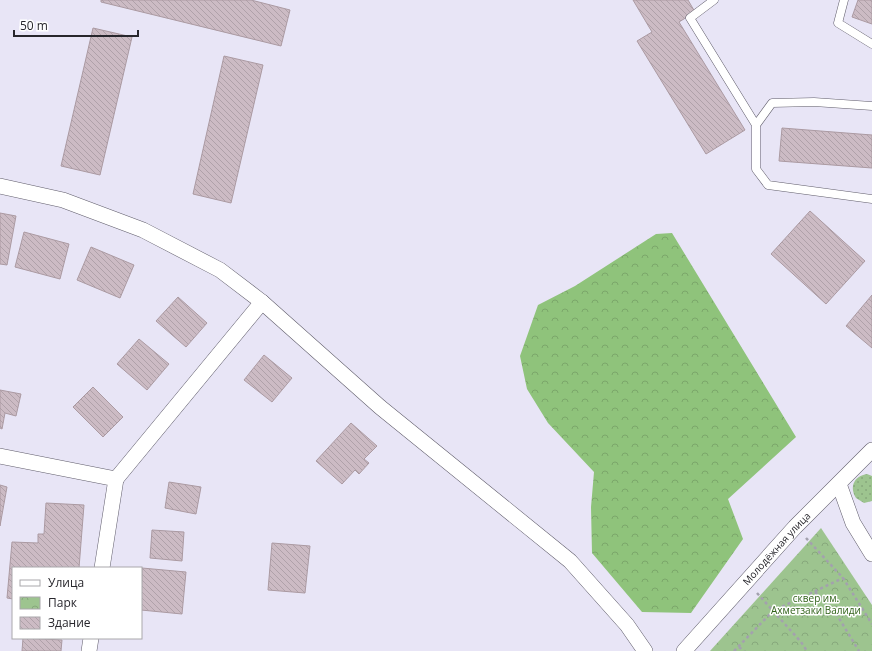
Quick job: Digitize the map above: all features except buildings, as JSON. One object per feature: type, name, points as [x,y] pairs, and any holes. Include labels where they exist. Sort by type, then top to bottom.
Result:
[{"type":"street","points":[[0,186],[63,200],[144,230],[220,270],[262,302],[380,407],[570,561],[627,625],[645,651]]},
{"type":"street","points":[[102,567],[116,479],[262,302]]},
{"type":"street","name":"Молодёжная улица","points":[[684,651],[795,527],[872,450]]},
{"type":"street","points":[[0,456],[116,479]]},
{"type":"street","points":[[839,484],[853,523],[865,534],[872,554]]},
{"type":"street","points":[[88,651],[91,639]]},
{"type":"lane","points":[[714,0],[690,18],[756,125],[756,169],[768,185],[872,199]]},
{"type":"lane","points":[[844,0],[838,23],[872,44]]},
{"type":"lane","points":[[756,125],[772,103],[814,102],[872,106]]},
{"type":"path","points":[[795,527],[843,578],[872,624]]},
{"type":"path","points":[[734,651],[773,611],[843,578]]},
{"type":"path","points":[[746,581],[801,642],[807,651]]},
{"type":"path","points":[[815,592],[837,614],[859,651]]},
{"type":"path","points":[[739,647],[744,651]]},
{"type":"green space","points":[[672,233],[796,437],[728,499],[743,539],[691,613],[642,612],[592,553],[591,507],[594,472],[548,423],[527,389],[520,356],[538,305],[575,286],[656,234]]},
{"type":"green space","points":[[867,474],[872,476],[872,501],[864,503],[856,498],[853,486],[859,477]]},
{"type":"green space","name":"сквер им. Ахметзаки Валиди","points":[[821,528],[872,605],[872,651],[710,651]]}]
